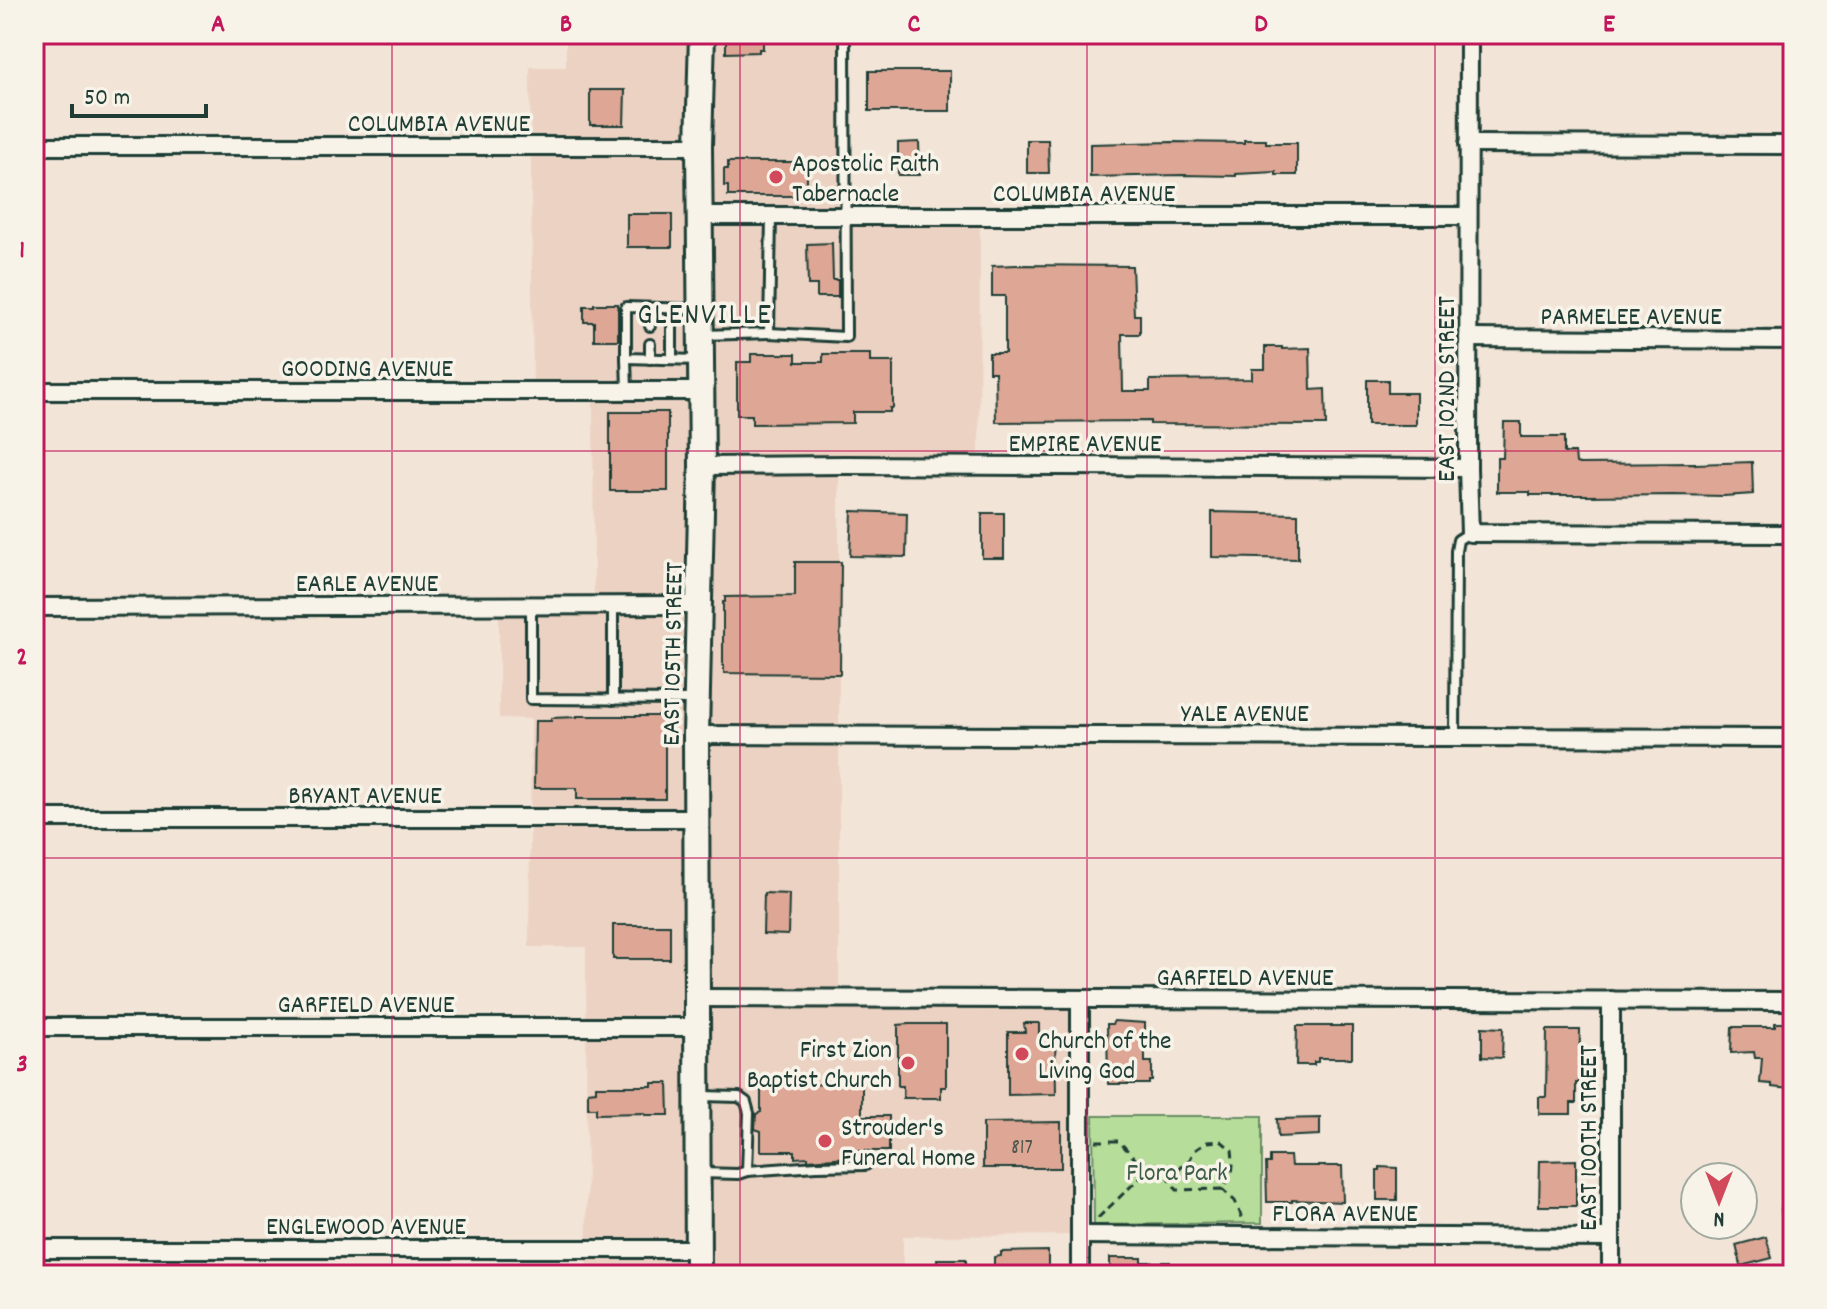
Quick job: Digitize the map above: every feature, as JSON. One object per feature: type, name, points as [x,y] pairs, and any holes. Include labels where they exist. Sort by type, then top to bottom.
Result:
[{"type":"main road","name":"EAST 105TH STREET","points":[[698,1275],[696,735],[702,466],[699,146],[702,34]]},
{"type":"street","name":"EAST 102ND STREET","points":[[1469,34],[1470,533]]},
{"type":"street","points":[[1468,144],[1793,145]]},
{"type":"street","name":"COLUMBIA AVENUE","points":[[34,146],[699,146]]},
{"type":"street","name":"COLUMBIA AVENUE","points":[[701,216],[1468,216]]},
{"type":"street","name":"PARMELEE AVENUE","points":[[1468,338],[1793,340]]},
{"type":"street","name":"GOODING AVENUE","points":[[34,391],[701,391]]},
{"type":"street","name":"EMPIRE AVENUE","points":[[702,466],[1468,468]]},
{"type":"street","points":[[1470,533],[1793,534]]},
{"type":"street","name":"EARLE AVENUE","points":[[34,607],[700,605]]},
{"type":"street","name":"YALE AVENUE","points":[[696,735],[1793,738]]},
{"type":"street","name":"BRYANT AVENUE","points":[[34,818],[696,818]]},
{"type":"street","name":"GARFIELD AVENUE","points":[[697,998],[1793,1001]]},
{"type":"street","points":[[1080,1000],[1080,1275]]},
{"type":"street","name":"EAST 100TH STREET","points":[[1611,1000],[1611,1275]]},
{"type":"street","name":"GARFIELD AVENUE","points":[[34,1027],[697,1027]]},
{"type":"street","name":"FLORA AVENUE","points":[[1080,1235],[1610,1238]]},
{"type":"street","name":"ENGLEWOOD AVENUE","points":[[34,1249],[698,1249]]},
{"type":"lane","points":[[701,335],[769,333],[846,337],[845,34]]},
{"type":"lane","points":[[769,333],[771,216]]},
{"type":"lane","points":[[627,391],[626,307],[701,310]]},
{"type":"lane","points":[[650,308],[650,326]]},
{"type":"lane","points":[[672,309],[672,359]]},
{"type":"lane","points":[[650,344],[650,359]]},
{"type":"lane","points":[[626,358],[701,360]]},
{"type":"lane","name":"EAST 102ND STREET","points":[[1455,737],[1456,551],[1458,540],[1470,533]]},
{"type":"lane","points":[[531,606],[531,699],[697,701]]},
{"type":"lane","points":[[613,606],[613,700]]},
{"type":"lane","points":[[697,1096],[739,1097],[746,1102],[749,1113],[747,1171]]},
{"type":"lane","points":[[698,1173],[738,1174],[817,1166],[866,1165]]},
{"type":"path","points":[[1096,1141],[1119,1141],[1146,1171]]},
{"type":"path","points":[[1169,1179],[1195,1150],[1207,1142],[1221,1141],[1232,1150],[1234,1165],[1230,1179],[1222,1189]]},
{"type":"path","points":[[1098,1218],[1154,1164],[1177,1190],[1222,1189],[1235,1201],[1243,1220]]},
{"type":"shaded area","points":[[566,34],[845,34],[846,216],[980,216],[979,465],[839,465],[839,998],[1080,1000],[1080,1235],[903,1236],[903,1275],[587,1275],[586,947],[529,947],[531,719],[499,718],[499,606],[594,605],[593,391],[533,391],[530,67],[566,67]]},
{"type":"green space","name":"Flora Park","points":[[1093,1116],[1262,1116],[1262,1223],[1094,1225]]},
{"type":"building","points":[[726,34],[763,34],[763,49],[759,52],[726,53]]},
{"type":"building","points":[[869,71],[950,71],[950,111],[869,111]]},
{"type":"building","points":[[590,90],[625,90],[624,125],[590,125]]},
{"type":"building","points":[[1027,140],[1048,140],[1049,173],[1027,173]]},
{"type":"building","points":[[1244,140],[1297,143],[1297,175],[1276,175],[1276,172],[1236,176],[1090,177],[1090,144],[1244,143]]},
{"type":"building","points":[[919,142],[920,175],[898,175],[898,143]]},
{"type":"building","points":[[728,162],[807,162],[807,196],[728,196],[728,186],[724,186],[724,169],[728,169]]},
{"type":"building","points":[[627,214],[672,214],[672,247],[627,247]]},
{"type":"building","points":[[832,243],[833,280],[838,280],[838,297],[817,297],[817,285],[808,285],[807,244]]},
{"type":"building","points":[[992,266],[1132,266],[1134,315],[1140,315],[1140,334],[1122,334],[1123,391],[1150,391],[1150,380],[1252,379],[1252,369],[1265,369],[1265,347],[1310,348],[1311,390],[1325,389],[1326,425],[996,422],[995,372],[989,372],[989,353],[1005,353],[1005,296],[992,296]]},
{"type":"building","points":[[618,304],[618,340],[594,340],[594,322],[584,322],[584,306]]},
{"type":"building","points":[[751,354],[796,354],[796,362],[823,362],[823,354],[870,354],[870,362],[893,362],[893,408],[890,412],[853,412],[853,423],[752,424],[752,415],[737,415],[737,362],[751,362]]},
{"type":"building","points":[[1367,380],[1388,380],[1388,393],[1416,393],[1416,425],[1367,425]]},
{"type":"building","points":[[610,412],[668,412],[668,491],[610,491]]},
{"type":"building","points":[[1504,422],[1521,422],[1521,437],[1564,437],[1564,453],[1575,453],[1576,463],[1580,464],[1752,462],[1753,494],[1587,496],[1497,492],[1497,458],[1503,458]]},
{"type":"building","points":[[852,511],[907,513],[906,557],[850,556]]},
{"type":"building","points":[[1212,512],[1298,514],[1298,559],[1212,557]]},
{"type":"building","points":[[982,513],[1004,513],[1004,558],[982,558]]},
{"type":"building","points":[[795,562],[841,562],[840,674],[724,673],[725,597],[795,596]]},
{"type":"building","points":[[577,716],[665,716],[665,799],[577,799],[577,788],[534,788],[535,721]]},
{"type":"building","points":[[764,893],[789,894],[788,935],[763,934]]},
{"type":"building","points":[[613,925],[670,925],[670,959],[613,959]]},
{"type":"building","points":[[1114,1021],[1145,1023],[1145,1062],[1152,1062],[1152,1081],[1149,1084],[1108,1084],[1107,1024]]},
{"type":"building","points":[[1024,1023],[1039,1023],[1039,1033],[1055,1033],[1056,1094],[1008,1095],[1008,1032],[1025,1032]]},
{"type":"building","points":[[1775,1023],[1793,1023],[1790,1089],[1760,1083],[1762,1058],[1755,1058],[1754,1052],[1731,1053],[1732,1027],[1775,1027]]},
{"type":"building","points":[[946,1024],[946,1087],[941,1087],[941,1098],[903,1098],[903,1086],[898,1086],[898,1025]]},
{"type":"building","points":[[1297,1026],[1352,1026],[1352,1058],[1318,1058],[1314,1065],[1296,1065]]},
{"type":"building","points":[[1482,1027],[1503,1028],[1502,1058],[1482,1057]]},
{"type":"building","points":[[1547,1030],[1580,1030],[1579,1083],[1576,1083],[1576,1103],[1571,1103],[1571,1114],[1539,1114],[1539,1097],[1546,1097]]},
{"type":"building","points":[[652,1083],[668,1083],[669,1115],[596,1114],[596,1108],[588,1108],[588,1092],[596,1091],[596,1086],[652,1086]]},
{"type":"building","name":"Strouder's Funeral Home","points":[[862,1084],[862,1116],[889,1116],[889,1151],[848,1151],[848,1157],[808,1160],[808,1157],[795,1158],[795,1151],[761,1151],[761,1131],[755,1129],[756,1114],[761,1112],[761,1085]]},
{"type":"building","points":[[1320,1118],[1320,1135],[1278,1137],[1277,1119]]},
{"type":"building","points":[[1061,1122],[1061,1168],[983,1168],[983,1123]]},
{"type":"building","points":[[1270,1156],[1290,1156],[1291,1166],[1342,1166],[1343,1202],[1267,1202],[1266,1163],[1270,1163]]},
{"type":"building","points":[[1576,1160],[1576,1206],[1539,1206],[1540,1161]]},
{"type":"building","points":[[1380,1167],[1397,1168],[1397,1200],[1377,1200],[1377,1170]]},
{"type":"building","points":[[1766,1237],[1772,1258],[1741,1266],[1736,1245]]},
{"type":"building","points":[[1048,1251],[1048,1275],[994,1273],[994,1257],[1001,1256],[1001,1252]]},
{"type":"building","points":[[1110,1258],[1170,1262],[1170,1275],[1110,1275]]},
{"type":"building","points":[[937,1259],[966,1259],[966,1275],[938,1275]]},
{"type":"place","name":"Apostolic Faith Tabernacle","points":[[776,177]]},
{"type":"place","name":"Church of the Living God","points":[[1022,1054]]},
{"type":"place","name":"First Zion Baptist Church","points":[[908,1063]]},
{"type":"place","name":"Strouder's Funeral Home","points":[[825,1141]]},
{"type":"district","name":"GLENVILLE","points":[[705,313]]}]
